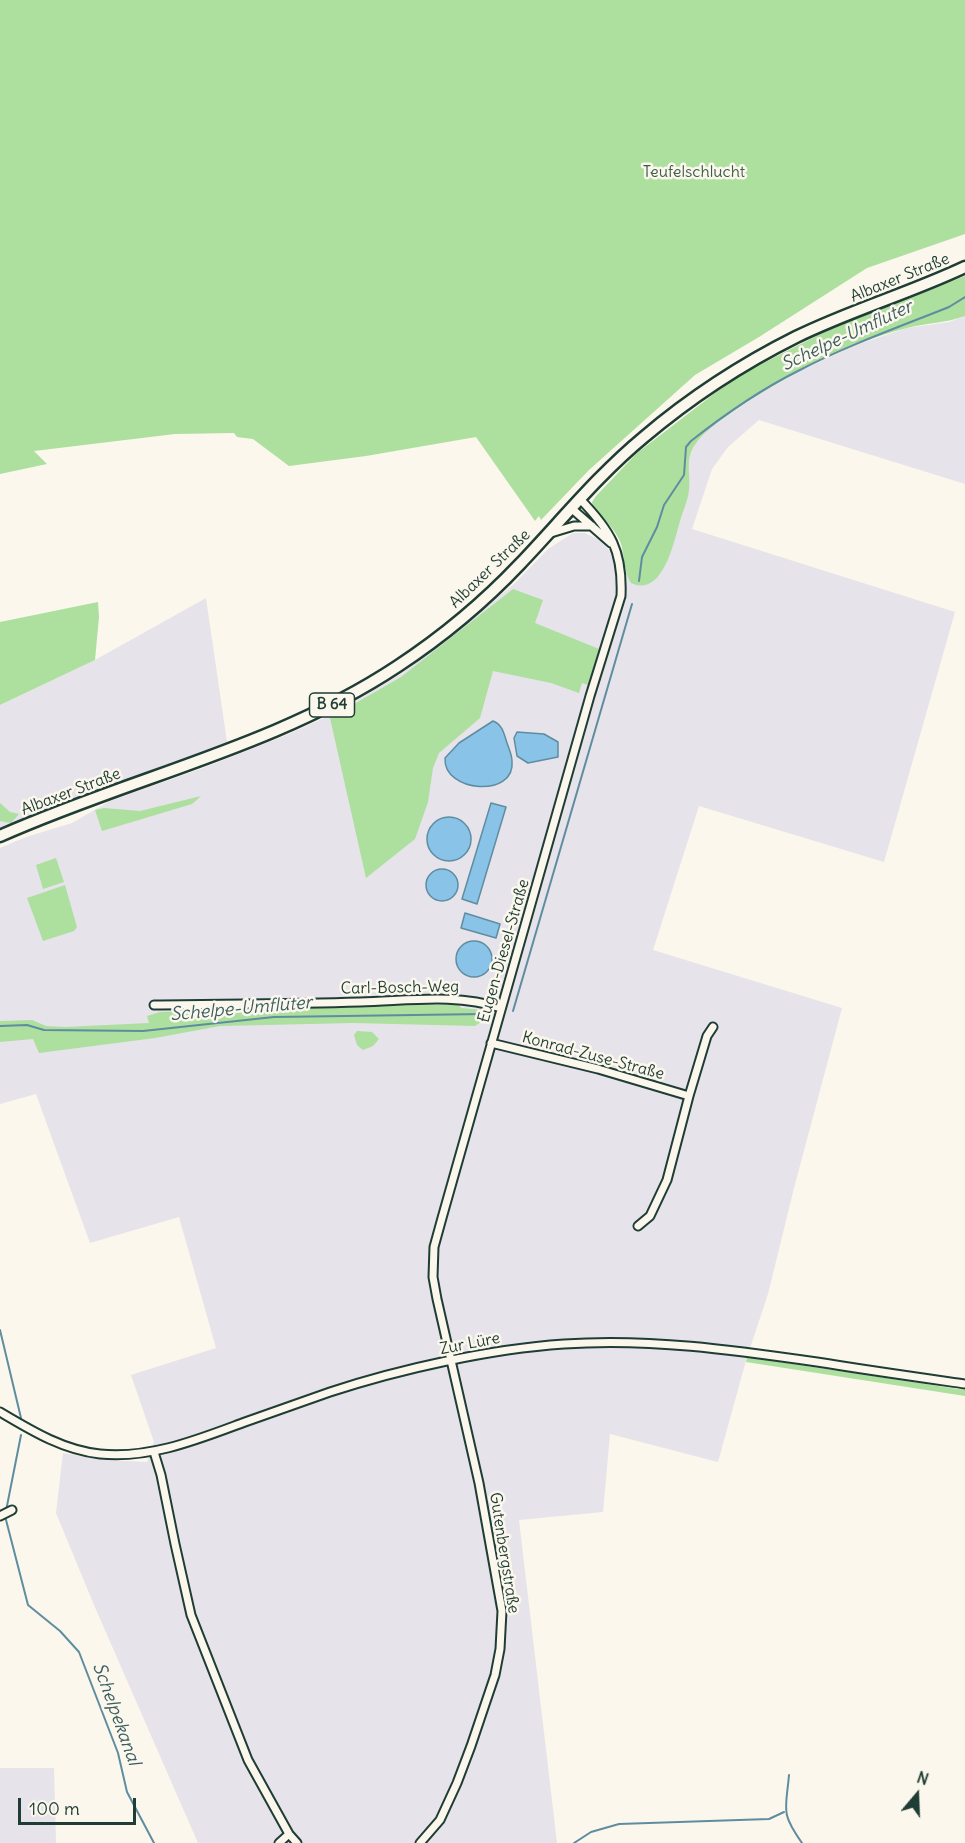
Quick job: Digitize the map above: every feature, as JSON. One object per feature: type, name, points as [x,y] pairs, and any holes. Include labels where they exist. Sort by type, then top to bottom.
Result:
[{"type":"main road","name":"Albaxer Straße","points":[[0,837],[94,799],[259,739],[345,698],[399,666],[450,628],[497,587],[571,508],[643,437],[725,377],[797,337],[965,267]]},
{"type":"street","name":"Eugen-Diesel-Straße","points":[[450,1362],[433,1277],[434,1247],[621,596],[622,574],[616,549],[608,532],[580,499]]},
{"type":"street","points":[[571,508],[606,537],[616,549]]},
{"type":"street","points":[[548,534],[574,526],[592,526]]},
{"type":"street","name":"Carl-Bosch-Weg","points":[[154,1005],[438,999],[475,1001],[501,1008]]},
{"type":"street","points":[[638,1226],[650,1216],[667,1180],[707,1036],[713,1027]]},
{"type":"street","name":"Konrad-Zuse-Straße","points":[[491,1043],[608,1072],[689,1096]]},
{"type":"street","name":"Zur Lüre","points":[[0,1412],[48,1439],[76,1449],[101,1454],[154,1452],[341,1389],[450,1362],[511,1350],[564,1344],[627,1342],[749,1352],[965,1384]]},
{"type":"street","name":"Gutenbergstraße","points":[[420,1843],[440,1820],[464,1765],[495,1675],[500,1649],[502,1611],[479,1483],[450,1362]]},
{"type":"street","points":[[154,1452],[191,1615],[248,1760],[289,1834],[297,1843]]},
{"type":"street","points":[[1,1515],[12,1510]]},
{"type":"street","points":[[279,1843],[289,1834]]},
{"type":"shaded area","points":[[965,316],[965,484],[759,420],[728,447],[712,469],[692,529],[955,612],[884,862],[699,806],[653,950],[842,1008],[768,1294],[747,1357],[718,1462],[610,1434],[603,1512],[519,1520],[557,1843],[198,1843],[56,1513],[63,1453],[104,1460],[147,1462],[154,1442],[131,1375],[216,1348],[179,1217],[90,1243],[36,1094],[0,1104],[0,848],[26,837],[72,823],[110,801],[203,768],[335,713],[401,674],[515,583],[548,549],[573,533],[585,533],[598,539],[636,585],[689,490],[687,474],[690,455],[695,444],[711,427],[762,392],[856,345],[907,328],[949,322]]},
{"type":"shaded area","points":[[206,598],[227,742],[0,829],[0,705],[95,660]]},
{"type":"shaded area","points":[[0,1768],[54,1768],[56,1843],[0,1843]]},
{"type":"green space","name":"Teufelschlucht","points":[[0,0],[965,0],[965,234],[867,268],[695,375],[589,470],[541,520],[539,516],[535,521],[476,437],[366,456],[289,466],[253,439],[237,437],[234,433],[175,434],[34,451],[47,464],[0,474]]},
{"type":"green space","points":[[965,276],[965,316],[884,334],[839,351],[775,385],[735,410],[705,433],[691,454],[688,498],[665,565],[651,582],[642,585],[631,583],[620,541],[593,507],[592,502],[637,453],[736,377],[834,327]]},
{"type":"green space","points":[[513,589],[543,600],[535,623],[599,649],[588,685],[582,683],[579,693],[551,683],[493,671],[480,718],[439,753],[433,768],[428,802],[415,839],[366,878],[330,718],[401,677]]},
{"type":"green space","points":[[98,602],[95,660],[0,705],[0,622]]},
{"type":"green space","points":[[201,796],[192,804],[102,831],[95,810],[104,808],[140,811]]},
{"type":"green space","points":[[0,803],[10,812],[19,814],[11,823],[0,821]]},
{"type":"green space","points":[[56,858],[64,882],[43,889],[36,865]]},
{"type":"green space","points":[[65,885],[77,927],[74,931],[43,941],[27,898]]},
{"type":"green space","points":[[459,1005],[461,1008],[483,1010],[485,1019],[475,1026],[354,1023],[220,1026],[155,1038],[39,1053],[33,1039],[0,1042],[0,1021],[32,1020],[46,1026],[65,1027],[149,1023],[147,1016],[160,1012]]},
{"type":"green space","points":[[357,1031],[372,1032],[379,1039],[373,1046],[363,1050],[357,1045],[354,1035]]},
{"type":"green space","points":[[747,1357],[965,1390],[965,1396],[746,1362]]},
{"type":"water","points":[[493,721],[503,730],[512,761],[510,773],[503,781],[492,786],[466,784],[447,770],[445,758],[459,743]]},
{"type":"water","points":[[517,732],[544,734],[558,742],[558,757],[528,763],[517,756],[514,738]]},
{"type":"water","points":[[491,803],[506,807],[477,904],[462,899]]},
{"type":"water","points":[[449,817],[458,818],[465,823],[470,830],[470,848],[465,855],[458,860],[449,861],[440,860],[433,855],[428,848],[427,839],[428,830],[433,823],[440,818]]},
{"type":"water","points":[[442,869],[453,874],[458,885],[453,896],[442,901],[431,896],[426,885],[431,874]]},
{"type":"water","points":[[465,913],[500,924],[496,938],[461,928]]},
{"type":"water","points":[[474,941],[487,946],[492,959],[487,972],[474,977],[461,972],[456,959],[461,946]]},
{"type":"waterway","name":"Schelpe-Umfluter","points":[[639,581],[642,557],[657,527],[664,505],[684,475],[686,447],[691,441],[743,403],[784,378],[854,345],[949,307],[965,297]]},
{"type":"waterway","name":"Schelpe-Umfluter","points":[[513,1011],[632,604]]},
{"type":"waterway","name":"Schelpe-Umfluter","points":[[0,1026],[27,1025],[44,1030],[143,1031],[274,1017],[484,1014]]},
{"type":"waterway","name":"Schelpekanal","points":[[0,1330],[21,1418]]},
{"type":"waterway","name":"Schelpekanal","points":[[21,1435],[5,1516],[28,1605],[60,1631],[79,1652],[118,1753],[127,1792],[154,1843]]},
{"type":"waterway","points":[[789,1775],[787,1817],[802,1843]]},
{"type":"waterway","points":[[574,1843],[591,1832],[619,1824],[769,1819],[784,1812]]}]
